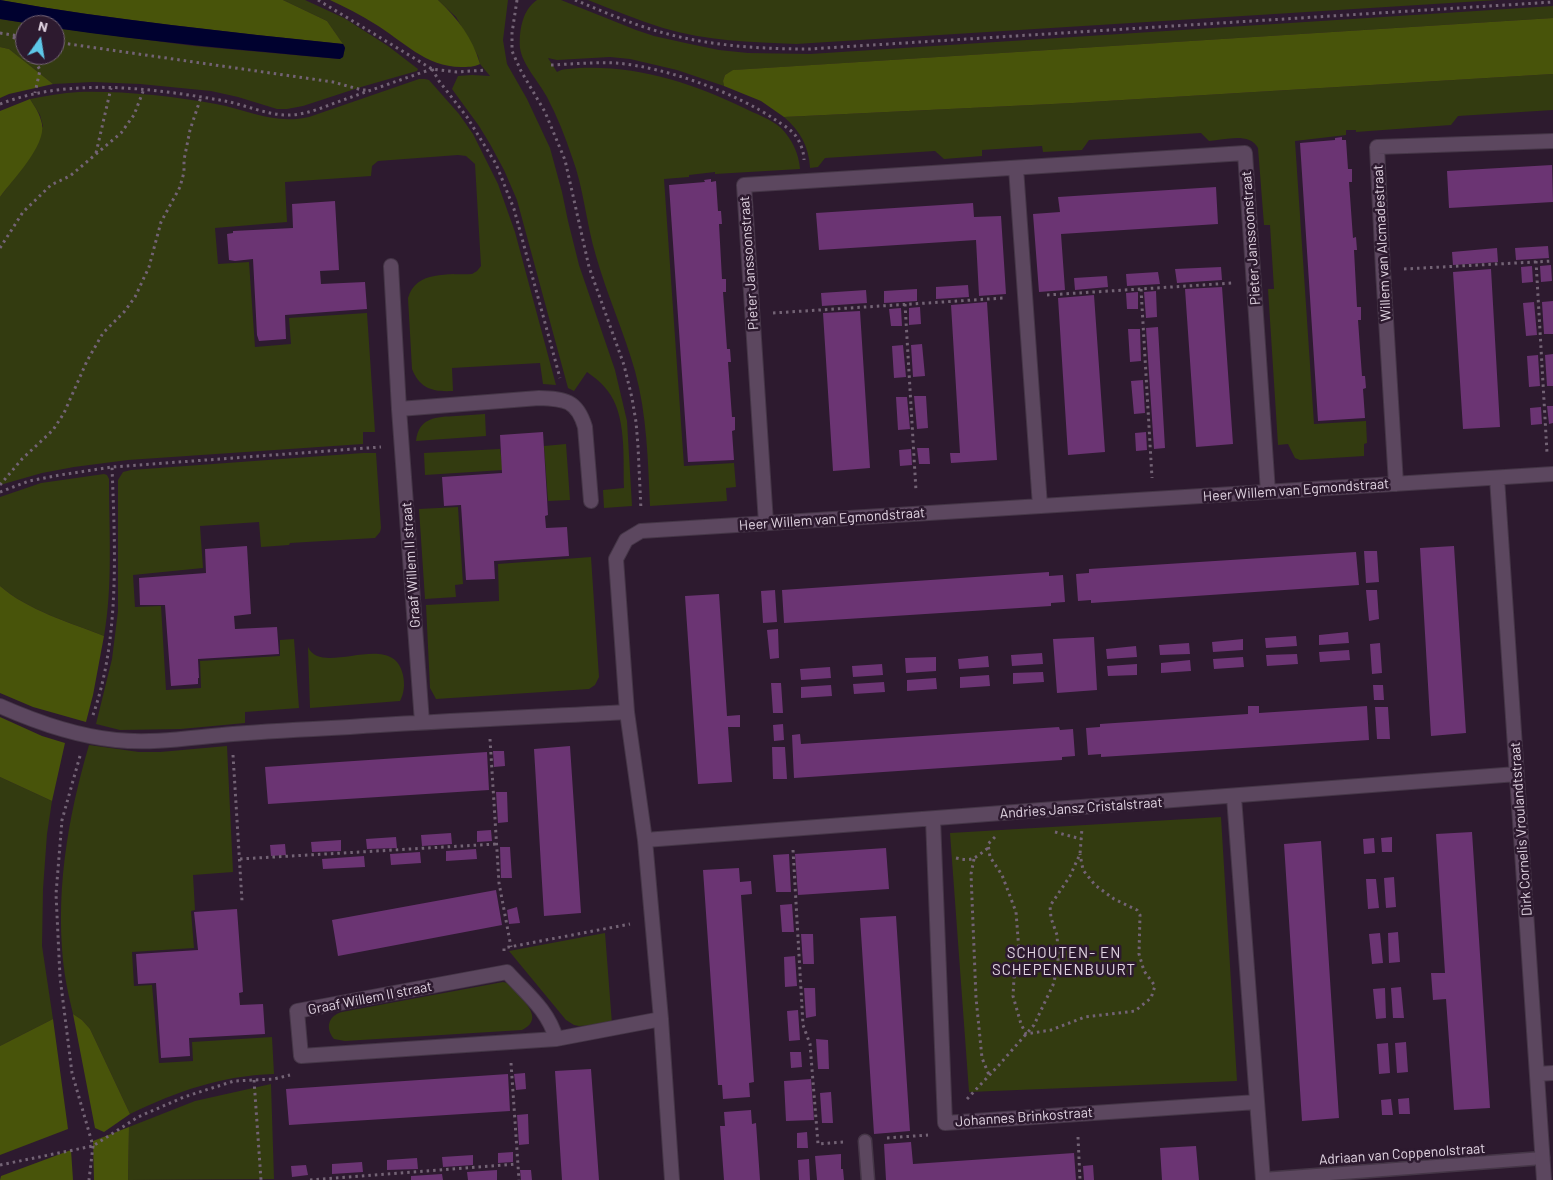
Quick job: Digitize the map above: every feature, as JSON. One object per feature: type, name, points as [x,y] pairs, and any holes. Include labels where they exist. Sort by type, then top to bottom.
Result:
[{"type":"street","name":"Willem van Alcmadestraat","points":[[1396,484],[1382,270],[1377,147],[1553,141]]},
{"type":"street","name":"Pieter Janssoonstraat","points":[[766,523],[744,185],[1245,153],[1268,492]]},
{"type":"street","points":[[1016,168],[1040,506]]},
{"type":"street","name":"Graaf Willem II straat","points":[[391,266],[399,408],[422,722]]},
{"type":"street","points":[[399,408],[539,398],[558,399],[567,402],[582,416],[586,427],[591,501]]},
{"type":"street","name":"Heer Willem van Egmondstraat","points":[[627,712],[616,559],[626,540],[641,531],[1551,474]]},
{"type":"street","name":"Dirk Cornelis Vroulandtstraat","points":[[1497,478],[1544,1180]]},
{"type":"street","points":[[0,706],[23,716],[86,735],[116,740],[153,742],[232,734],[627,712],[645,840],[661,1019],[672,1180]]},
{"type":"street","name":"Andries Jansz Cristalstraat","points":[[645,840],[1517,774]]},
{"type":"street","points":[[1234,796],[1263,1179]]},
{"type":"street","name":"Johannes Brinkostraat","points":[[933,819],[945,1122],[1257,1102]]},
{"type":"street","name":"Graaf Willem II straat","points":[[301,1056],[298,1011],[507,972],[546,1015],[553,1026],[556,1039]]},
{"type":"street","points":[[301,1056],[556,1039],[661,1019]]},
{"type":"street","points":[[1537,1074],[1553,1073]]},
{"type":"lane","points":[[865,1141],[868,1180]]},
{"type":"lane","name":"Adriaan van Coppenolstraat","points":[[1263,1179],[1543,1158]]},
{"type":"path","points":[[318,0],[432,68],[456,72],[486,70]]},
{"type":"path","points":[[517,0],[512,33],[512,51],[521,71],[545,112],[565,160],[582,243],[624,365],[632,398],[638,446],[641,531]]},
{"type":"path","points":[[575,0],[625,21],[685,38],[705,42],[777,49],[833,48],[1553,2]]},
{"type":"path","points":[[0,33],[15,36]]},
{"type":"path","points":[[10,35],[15,38]]},
{"type":"path","points":[[65,43],[333,82],[362,90],[371,90]]},
{"type":"path","points":[[551,65],[590,63],[637,66],[683,78],[745,102],[767,114],[795,135],[804,155],[807,181]]},
{"type":"path","points":[[36,93],[40,70],[37,65]]},
{"type":"path","points":[[0,104],[56,89],[111,88],[169,92],[237,103],[290,115],[310,111],[432,68]]},
{"type":"path","points":[[432,68],[496,164],[514,209],[562,384],[558,399]]},
{"type":"path","points":[[96,154],[111,88]]},
{"type":"path","points":[[0,248],[23,212],[51,185],[70,176],[121,133],[134,115],[144,90]]},
{"type":"path","points":[[0,485],[22,459],[53,430],[64,414],[87,361],[103,333],[124,312],[135,297],[149,267],[161,222],[180,187],[184,172],[184,154],[201,97]]},
{"type":"path","points":[[1382,270],[1553,260]]},
{"type":"path","points":[[1536,262],[1551,474]]},
{"type":"path","points":[[1141,289],[1153,499]]},
{"type":"path","points":[[906,304],[917,514]]},
{"type":"path","points":[[0,492],[29,481],[112,467],[402,446]]},
{"type":"path","points":[[89,1180],[92,1146],[72,1074],[60,977],[56,894],[62,820],[86,735],[99,699],[110,642],[115,564],[112,467]]},
{"type":"path","points":[[488,719],[499,884],[511,947],[652,919]]},
{"type":"path","points":[[232,734],[242,901]]},
{"type":"path","points":[[1026,1034],[1051,1030],[1085,1017],[1135,1011],[1151,998],[1155,986],[1144,971],[1139,954],[1140,915],[1137,910],[1114,899],[1095,885],[1083,870],[1080,854],[1082,808]]},
{"type":"path","points":[[791,830],[803,1025],[810,1044],[818,1144],[938,1134],[945,1122],[1034,1025],[1052,985],[1058,965],[1057,935],[1051,918],[1050,906],[1070,876],[1080,854]]},
{"type":"path","points":[[1047,830],[1081,839]]},
{"type":"path","points":[[997,835],[988,844],[988,848],[990,857],[1002,876],[1016,912],[1020,964],[1014,978],[1014,996],[1021,1024],[1026,1034]]},
{"type":"path","points":[[240,859],[496,844]]},
{"type":"path","points":[[934,852],[963,859],[974,859],[988,848]]},
{"type":"path","points":[[974,859],[971,874],[976,998],[982,1058],[989,1075]]},
{"type":"path","points":[[510,1042],[519,1180]]},
{"type":"path","points":[[0,1165],[92,1146],[138,1117],[184,1097],[234,1082],[274,1079],[287,1076],[295,1072],[301,1056]]},
{"type":"path","points":[[254,1080],[261,1180]]},
{"type":"path","points":[[1076,1114],[1080,1180]]},
{"type":"path","points":[[310,1180],[517,1164]]},
{"type":"green space","points":[[0,0],[283,0],[327,21],[343,44],[128,20]]},
{"type":"green space","points":[[283,0],[305,0],[344,18],[388,46],[418,69],[417,71],[303,106],[277,109],[211,91],[140,84],[93,82],[53,84],[29,65],[65,65],[65,29],[194,46],[339,59],[343,57],[345,47],[327,21]]},
{"type":"green space","points":[[330,0],[438,0],[464,29],[473,45],[480,64],[461,67],[437,63],[415,52],[364,17]]},
{"type":"green space","points":[[438,0],[508,0],[503,40],[507,64],[527,99],[550,148],[579,265],[615,370],[627,421],[632,506],[604,508],[603,490],[624,488],[623,437],[618,411],[605,387],[587,372],[574,391],[568,388],[517,200],[490,144],[452,89],[458,76],[490,76],[480,64],[478,56],[456,17]]},
{"type":"green space","points":[[537,0],[561,0],[654,36],[719,50],[748,53],[810,54],[1553,6],[1553,18],[734,70],[725,75],[724,86],[677,70],[630,59],[610,57],[557,60],[548,58],[557,72],[565,69],[579,68],[622,69],[685,84],[725,99],[781,128],[794,147],[798,158],[800,169],[715,174],[715,172],[664,179],[684,466],[734,463],[736,487],[726,488],[727,501],[650,506],[648,455],[642,404],[635,371],[596,256],[576,169],[561,126],[544,91],[527,67],[521,54],[520,35],[522,21],[528,9]]},
{"type":"green space","points":[[588,0],[1498,0],[796,44],[696,36],[644,22]]},
{"type":"green space","points":[[1553,18],[1553,74],[1073,103],[784,117],[761,101],[724,86],[723,81],[725,75],[733,70]]},
{"type":"green space","points":[[0,19],[15,21],[15,54],[9,49],[0,47]]},
{"type":"green space","points":[[0,47],[9,49],[15,54],[15,65],[29,65],[53,84],[9,94],[0,98]]},
{"type":"green space","points":[[1553,74],[1553,110],[1458,116],[1451,125],[1356,132],[1356,130],[1346,130],[1346,135],[1295,141],[1314,424],[1366,421],[1367,443],[1364,444],[1364,456],[1300,460],[1295,458],[1288,444],[1278,445],[1268,289],[1274,289],[1270,225],[1264,225],[1258,148],[1254,143],[1243,138],[1209,141],[1201,133],[1089,140],[1082,150],[1043,152],[1042,146],[982,150],[982,156],[944,159],[935,151],[825,158],[818,167],[810,168],[808,153],[803,140],[784,117],[1073,103]]},
{"type":"green space","points":[[419,79],[429,80],[459,114],[473,134],[498,184],[515,232],[556,385],[543,384],[540,363],[452,368],[453,391],[433,390],[423,385],[415,376],[412,369],[408,298],[412,289],[426,278],[472,274],[481,266],[475,164],[466,156],[458,155],[378,161],[372,166],[371,176],[285,182],[287,222],[215,228],[218,264],[249,262],[255,347],[291,344],[289,318],[367,313],[375,432],[363,432],[363,444],[128,460],[42,473],[0,485],[0,197],[12,181],[43,126],[40,115],[30,99],[79,92],[130,93],[199,101],[262,116],[296,119],[309,117]]},
{"type":"green space","points":[[30,99],[40,117],[42,133],[34,152],[0,197],[0,111]]},
{"type":"green space","points":[[485,414],[486,436],[416,441],[421,427],[435,418]]},
{"type":"green space","points":[[566,444],[570,500],[548,501],[544,446]]},
{"type":"green space","points":[[500,449],[503,470],[425,475],[424,453]]},
{"type":"green space","points":[[376,453],[381,528],[375,538],[290,543],[289,545],[261,547],[259,522],[200,526],[203,568],[133,575],[135,607],[161,606],[166,690],[201,688],[200,661],[280,656],[280,640],[294,639],[299,708],[245,712],[245,723],[181,729],[120,730],[96,724],[112,659],[118,611],[118,480],[123,472]]},
{"type":"green space","points":[[104,474],[109,479],[110,558],[109,598],[104,636],[36,609],[11,595],[0,586],[0,497],[41,483]]},
{"type":"green space","points":[[458,507],[463,584],[455,585],[456,597],[425,599],[419,509]]},
{"type":"green space","points":[[591,557],[599,677],[595,685],[589,689],[436,699],[430,688],[426,605],[499,601],[498,564]]},
{"type":"green space","points":[[0,586],[11,595],[36,609],[104,636],[86,722],[33,707],[0,693]]},
{"type":"green space","points":[[308,647],[316,655],[327,658],[372,654],[386,655],[397,662],[403,675],[404,689],[400,701],[310,708]]},
{"type":"green space","points":[[0,717],[42,736],[65,743],[52,801],[0,777]]},
{"type":"green space","points":[[89,745],[139,752],[227,746],[233,872],[193,875],[195,910],[191,911],[194,948],[132,952],[134,986],[152,985],[159,1063],[193,1061],[192,1042],[272,1037],[274,1074],[217,1081],[165,1098],[130,1114],[90,1029],[73,1014],[65,976],[62,947],[62,888],[74,802]]},
{"type":"green space","points":[[0,777],[52,801],[47,834],[43,889],[42,946],[53,1019],[0,1046]]},
{"type":"green space","points":[[1221,817],[1237,1081],[969,1092],[950,833]]},
{"type":"green space","points":[[605,933],[612,1024],[579,1026],[566,1020],[509,951]]},
{"type":"green space","points":[[503,982],[514,987],[525,1001],[532,1015],[531,1023],[522,1030],[345,1041],[334,1039],[329,1031],[331,1019],[342,1012]]},
{"type":"green space","points":[[73,1014],[90,1029],[130,1114],[104,1132],[95,1128]]},
{"type":"green space","points":[[53,1019],[68,1129],[0,1155],[0,1046]]},
{"type":"green space","points":[[271,1084],[274,1179],[128,1180],[129,1127],[195,1101]]},
{"type":"green space","points":[[129,1127],[128,1180],[94,1180],[93,1141]]},
{"type":"green space","points":[[71,1150],[73,1180],[0,1180],[1,1176]]},
{"type":"water","points":[[0,0],[128,20],[343,44],[345,48],[343,57],[340,59],[65,29],[65,15],[15,15],[15,21],[0,19]]},
{"type":"building","points":[[1342,137],[1342,140],[1346,140],[1348,169],[1352,169],[1352,182],[1349,182],[1353,238],[1356,237],[1357,250],[1354,250],[1357,307],[1361,307],[1361,320],[1358,320],[1362,376],[1365,376],[1366,388],[1363,389],[1365,418],[1318,421],[1300,143],[1335,140],[1335,138]]},
{"type":"building","points":[[1552,165],[1553,202],[1449,208],[1447,171]]},
{"type":"building","points":[[711,179],[711,182],[716,181],[718,211],[721,211],[722,224],[719,224],[722,279],[726,279],[726,292],[723,292],[727,349],[730,349],[731,362],[728,362],[732,417],[735,417],[735,430],[732,431],[734,460],[688,462],[669,185],[705,182],[704,180]]},
{"type":"building","points":[[1216,187],[1218,224],[1061,234],[1065,290],[1039,292],[1033,214],[1060,212],[1058,197]]},
{"type":"building","points":[[335,201],[339,270],[320,271],[321,284],[365,282],[367,309],[285,315],[286,339],[259,341],[257,335],[253,259],[229,260],[227,234],[233,233],[233,231],[293,228],[292,204]]},
{"type":"building","points":[[973,203],[974,217],[1001,216],[1006,294],[979,296],[976,240],[819,250],[816,213]]},
{"type":"building","points":[[1548,246],[1549,258],[1516,260],[1515,248]]},
{"type":"building","points":[[1497,248],[1498,262],[1453,265],[1452,252]]},
{"type":"building","points":[[1551,265],[1552,281],[1541,282],[1540,266]]},
{"type":"building","points":[[1532,266],[1533,282],[1522,283],[1521,267]]},
{"type":"building","points":[[1221,267],[1222,280],[1177,283],[1175,269]]},
{"type":"building","points":[[1491,269],[1500,427],[1463,429],[1453,272]]},
{"type":"building","points":[[1158,272],[1160,284],[1127,286],[1126,274]]},
{"type":"building","points":[[1107,276],[1108,287],[1075,290],[1074,278]]},
{"type":"building","points":[[968,285],[969,297],[936,299],[936,287]]},
{"type":"building","points":[[1222,287],[1233,444],[1196,447],[1185,289]]},
{"type":"building","points":[[917,289],[917,301],[884,303],[884,291]]},
{"type":"building","points":[[866,290],[867,303],[822,306],[821,293]]},
{"type":"building","points":[[1156,291],[1157,317],[1146,318],[1144,292]]},
{"type":"building","points":[[1138,292],[1138,309],[1127,309],[1126,293]]},
{"type":"building","points":[[1094,295],[1105,452],[1068,455],[1058,298]]},
{"type":"building","points":[[1553,301],[1553,334],[1544,334],[1542,302]]},
{"type":"building","points":[[987,302],[997,460],[951,463],[950,453],[960,453],[951,305]]},
{"type":"building","points":[[1534,302],[1537,335],[1526,336],[1523,303]]},
{"type":"building","points":[[920,307],[921,324],[909,325],[909,308]]},
{"type":"building","points":[[901,308],[902,326],[891,326],[889,309]]},
{"type":"building","points":[[860,311],[870,468],[833,471],[823,313]]},
{"type":"building","points":[[1158,327],[1165,448],[1154,449],[1146,328]]},
{"type":"building","points":[[1128,329],[1140,329],[1141,361],[1130,362]]},
{"type":"building","points":[[922,344],[925,376],[913,377],[911,345]]},
{"type":"building","points":[[903,345],[906,377],[894,378],[892,346]]},
{"type":"building","points":[[1553,354],[1553,386],[1547,386],[1545,355]]},
{"type":"building","points":[[1538,355],[1540,386],[1529,387],[1527,356]]},
{"type":"building","points":[[1143,380],[1145,413],[1134,414],[1131,381]]},
{"type":"building","points":[[914,396],[926,396],[928,428],[917,429]]},
{"type":"building","points":[[896,397],[907,397],[910,429],[898,430]]},
{"type":"building","points":[[1547,406],[1553,406],[1553,423],[1549,424]]},
{"type":"building","points":[[1541,407],[1542,424],[1531,425],[1530,408]]},
{"type":"building","points":[[543,432],[548,515],[545,516],[546,528],[567,527],[569,556],[494,561],[495,579],[466,580],[461,505],[444,506],[442,477],[502,473],[500,435]]},
{"type":"building","points":[[1146,432],[1147,450],[1136,451],[1135,433]]},
{"type":"building","points":[[917,448],[929,448],[930,464],[919,464]]},
{"type":"building","points":[[911,449],[912,465],[900,466],[899,450]]},
{"type":"building","points":[[247,546],[251,614],[234,616],[235,629],[277,627],[279,654],[198,659],[198,684],[171,686],[165,605],[140,605],[139,578],[206,573],[205,549]]},
{"type":"building","points":[[1454,546],[1466,733],[1431,736],[1420,548]]},
{"type":"building","points":[[1364,551],[1377,551],[1379,582],[1366,583]]},
{"type":"building","points":[[1356,552],[1359,585],[1091,603],[1091,600],[1078,601],[1076,574],[1089,573],[1089,569]]},
{"type":"building","points":[[1049,572],[1049,576],[1063,575],[1065,602],[1051,603],[1051,606],[784,623],[782,590]]},
{"type":"building","points":[[775,590],[777,622],[763,623],[761,591]]},
{"type":"building","points":[[1366,590],[1377,590],[1379,619],[1369,621]]},
{"type":"building","points":[[719,594],[727,716],[740,715],[740,727],[728,727],[732,782],[698,784],[685,596]]},
{"type":"building","points":[[778,629],[779,658],[770,659],[767,630]]},
{"type":"building","points":[[1348,632],[1349,643],[1319,645],[1319,635]]},
{"type":"building","points":[[1296,636],[1297,646],[1266,648],[1265,638]]},
{"type":"building","points":[[1094,637],[1097,690],[1057,693],[1053,639]]},
{"type":"building","points":[[1243,639],[1243,650],[1213,652],[1212,642]]},
{"type":"building","points":[[1189,643],[1190,654],[1160,655],[1159,645]]},
{"type":"building","points":[[1380,643],[1382,673],[1372,674],[1370,644]]},
{"type":"building","points":[[1136,646],[1137,657],[1107,659],[1106,649]]},
{"type":"building","points":[[1349,650],[1350,660],[1320,662],[1319,652]]},
{"type":"building","points":[[1042,653],[1043,664],[1012,666],[1011,655]]},
{"type":"building","points":[[1297,654],[1298,664],[1267,666],[1266,655]]},
{"type":"building","points":[[988,656],[989,667],[959,669],[958,659]]},
{"type":"building","points":[[936,657],[936,671],[906,673],[905,658]]},
{"type":"building","points":[[1243,657],[1244,667],[1214,669],[1213,659]]},
{"type":"building","points":[[1190,660],[1191,671],[1161,673],[1161,663]]},
{"type":"building","points":[[882,664],[883,675],[853,677],[852,666]]},
{"type":"building","points":[[1137,664],[1137,675],[1108,676],[1107,666]]},
{"type":"building","points":[[830,667],[831,678],[801,680],[800,669]]},
{"type":"building","points":[[1043,672],[1044,682],[1013,684],[1013,673]]},
{"type":"building","points":[[989,675],[990,686],[960,688],[960,677]]},
{"type":"building","points":[[936,678],[937,689],[907,691],[907,680]]},
{"type":"building","points":[[884,682],[885,692],[854,694],[853,684]]},
{"type":"building","points":[[771,683],[781,683],[783,713],[773,713]]},
{"type":"building","points":[[831,685],[832,696],[801,698],[801,687]]},
{"type":"building","points":[[1373,685],[1383,685],[1384,700],[1374,700]]},
{"type":"building","points":[[1248,706],[1259,706],[1259,713],[1367,706],[1369,740],[1101,757],[1101,754],[1088,755],[1086,728],[1100,727],[1100,724],[1248,714]]},
{"type":"building","points":[[1375,707],[1388,707],[1390,739],[1377,739]]},
{"type":"building","points":[[783,724],[784,740],[774,741],[773,725]]},
{"type":"building","points":[[1059,727],[1060,730],[1073,729],[1075,756],[1062,757],[1062,760],[794,778],[792,735],[800,734],[801,744]]},
{"type":"building","points":[[570,746],[581,913],[544,916],[534,749]]},
{"type":"building","points":[[772,747],[785,747],[787,779],[773,779]]},
{"type":"building","points":[[493,751],[504,751],[505,766],[494,767]]},
{"type":"building","points":[[487,752],[489,790],[268,804],[265,767]]},
{"type":"building","points":[[496,792],[507,792],[508,822],[498,823]]},
{"type":"building","points":[[491,830],[492,841],[477,842],[477,831]]},
{"type":"building","points":[[1472,832],[1490,1108],[1454,1110],[1446,999],[1433,1000],[1431,973],[1445,973],[1436,834]]},
{"type":"building","points":[[451,833],[452,844],[422,846],[421,835]]},
{"type":"building","points":[[396,837],[397,848],[367,849],[366,839]]},
{"type":"building","points":[[1392,837],[1392,852],[1382,852],[1381,838]]},
{"type":"building","points":[[1374,838],[1375,853],[1364,854],[1363,839]]},
{"type":"building","points":[[341,840],[341,851],[312,852],[311,842]]},
{"type":"building","points":[[1321,841],[1339,1118],[1302,1121],[1284,844]]},
{"type":"building","points":[[285,844],[286,855],[271,856],[270,845]]},
{"type":"building","points":[[500,847],[510,847],[512,878],[501,878]]},
{"type":"building","points":[[886,848],[889,889],[798,895],[795,854]]},
{"type":"building","points":[[476,849],[477,859],[446,861],[446,851]]},
{"type":"building","points":[[420,852],[421,863],[391,865],[390,854]]},
{"type":"building","points":[[789,854],[791,892],[776,892],[773,855]]},
{"type":"building","points":[[364,856],[365,867],[323,869],[322,859]]},
{"type":"building","points":[[739,868],[740,882],[751,881],[752,894],[741,895],[754,1082],[749,1083],[750,1097],[723,1099],[722,1085],[718,1085],[703,870]]},
{"type":"building","points":[[1394,877],[1396,907],[1386,908],[1384,878]]},
{"type":"building","points":[[1366,879],[1376,879],[1379,908],[1368,909]]},
{"type":"building","points":[[496,890],[502,925],[338,956],[332,920]]},
{"type":"building","points":[[792,904],[794,932],[782,932],[780,905]]},
{"type":"building","points":[[517,907],[520,923],[509,924],[507,910]]},
{"type":"building","points":[[237,909],[243,992],[239,993],[240,1005],[263,1004],[265,1034],[189,1038],[190,1056],[161,1058],[156,983],[138,984],[136,954],[198,950],[194,912]]},
{"type":"building","points":[[896,916],[910,1131],[874,1134],[860,918]]},
{"type":"building","points":[[1398,932],[1400,962],[1389,963],[1388,933]]},
{"type":"building","points":[[1380,933],[1383,963],[1372,964],[1369,934]]},
{"type":"building","points":[[801,934],[813,934],[814,964],[803,964]]},
{"type":"building","points":[[795,956],[797,986],[785,987],[784,957]]},
{"type":"building","points":[[1401,987],[1404,1018],[1393,1018],[1391,988]]},
{"type":"building","points":[[804,988],[815,988],[816,1016],[806,1018]]},
{"type":"building","points":[[1385,988],[1386,1018],[1376,1019],[1373,989]]},
{"type":"building","points":[[798,1010],[800,1040],[789,1041],[787,1011]]},
{"type":"building","points":[[816,1039],[828,1040],[829,1069],[818,1069]]},
{"type":"building","points":[[1406,1042],[1408,1072],[1397,1073],[1395,1043]]},
{"type":"building","points":[[1388,1043],[1390,1073],[1379,1074],[1377,1044]]},
{"type":"building","points":[[790,1052],[801,1052],[802,1067],[791,1068]]},
{"type":"building","points":[[591,1069],[599,1180],[562,1180],[555,1071]]},
{"type":"building","points":[[525,1073],[526,1089],[516,1090],[514,1074]]},
{"type":"building","points":[[508,1074],[510,1111],[289,1125],[286,1089]]},
{"type":"building","points":[[811,1079],[814,1120],[786,1121],[784,1081]]},
{"type":"building","points":[[831,1092],[833,1123],[822,1123],[820,1093]]},
{"type":"building","points":[[1409,1098],[1410,1114],[1399,1114],[1398,1099]]},
{"type":"building","points":[[1391,1099],[1393,1115],[1382,1115],[1381,1100]]},
{"type":"building","points":[[751,1110],[752,1124],[756,1123],[760,1180],[724,1180],[720,1126],[725,1126],[724,1112]]},
{"type":"building","points":[[528,1114],[529,1144],[519,1145],[517,1115]]},
{"type":"building","points":[[807,1132],[808,1148],[797,1148],[797,1133]]},
{"type":"building","points":[[911,1142],[913,1164],[1074,1153],[1076,1180],[886,1180],[884,1144]]},
{"type":"building","points":[[1196,1146],[1199,1180],[1162,1180],[1160,1148]]},
{"type":"building","points":[[513,1152],[513,1162],[498,1163],[498,1153]]},
{"type":"building","points":[[841,1154],[841,1169],[843,1169],[844,1180],[817,1180],[815,1156]]},
{"type":"building","points":[[473,1155],[473,1165],[443,1167],[442,1157]]},
{"type":"building","points":[[417,1158],[418,1169],[387,1170],[387,1160]]},
{"type":"building","points":[[809,1159],[810,1180],[799,1180],[798,1160]]},
{"type":"building","points":[[362,1162],[363,1172],[332,1174],[332,1164]]},
{"type":"building","points":[[306,1165],[308,1175],[292,1177],[291,1166]]},
{"type":"building","points":[[1093,1165],[1094,1180],[1084,1180],[1083,1166]]},
{"type":"building","points":[[497,1170],[497,1180],[468,1180],[467,1172]]},
{"type":"building","points":[[520,1170],[531,1170],[532,1180],[521,1180]]},
{"type":"building","points":[[442,1174],[443,1180],[411,1180],[411,1176]]},
{"type":"district","name":"SCHOUTEN- EN SCHEPENENBUURT","points":[[1064,962]]}]
